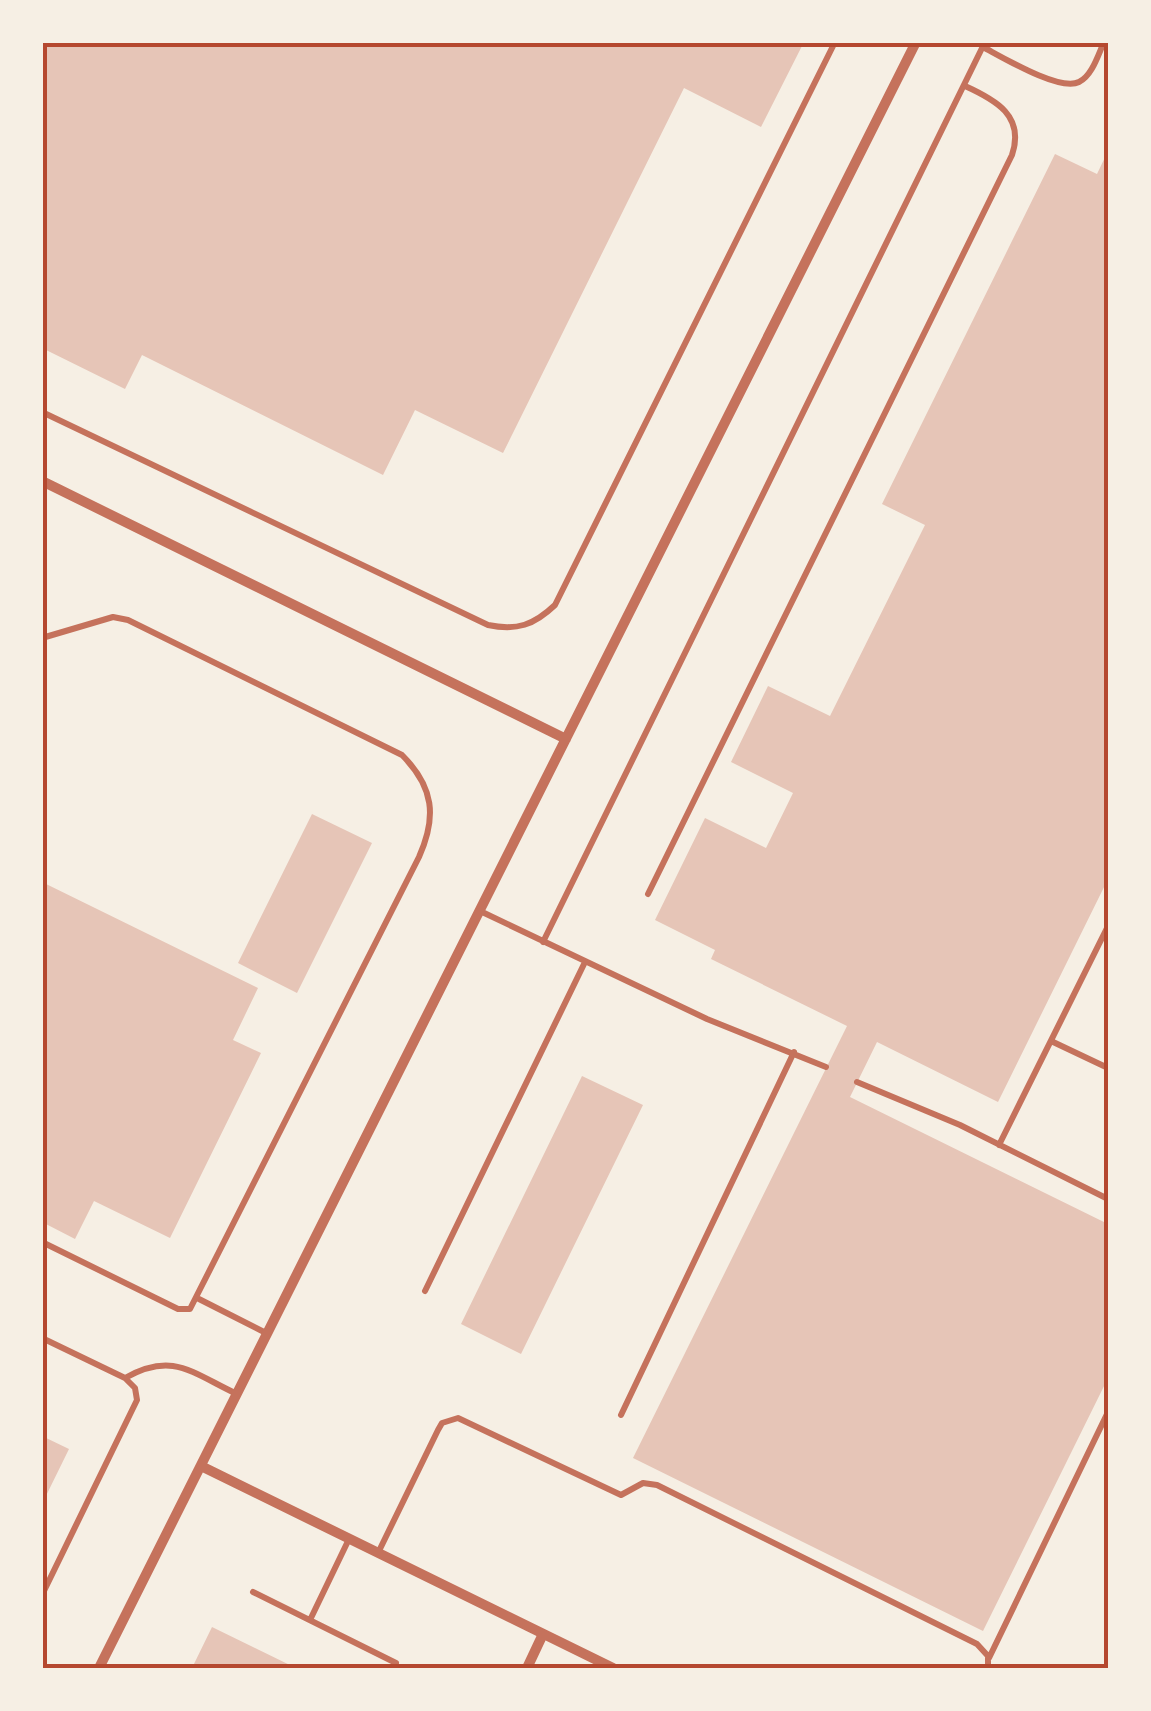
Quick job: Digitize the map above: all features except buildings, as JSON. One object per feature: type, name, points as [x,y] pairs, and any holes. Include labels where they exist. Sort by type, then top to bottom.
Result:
[{"type":"street","points":[[99,1668],[916,42]]},
{"type":"street","points":[[42,481],[566,740]]},
{"type":"street","points":[[201,1466],[613,1668]]},
{"type":"street","points":[[527,1668],[543,1634]]},
{"type":"lane","points":[[42,412],[488,625],[509,629],[525,626],[555,605],[835,42]]},
{"type":"lane","points":[[543,942],[984,45],[1066,85],[1082,81],[1104,42]]},
{"type":"lane","points":[[648,894],[1012,156],[1016,143],[1011,117],[1004,107],[965,86]]},
{"type":"lane","points":[[42,638],[113,617],[128,620],[402,755],[421,779],[432,810],[428,836],[419,857],[190,1308],[178,1309],[42,1242]]},
{"type":"lane","points":[[480,911],[707,1018],[826,1068]]},
{"type":"lane","points":[[1000,1145],[1108,926]]},
{"type":"lane","points":[[425,1290],[584,962]]},
{"type":"lane","points":[[1051,1041],[1108,1068]]},
{"type":"lane","points":[[621,1415],[794,1052]]},
{"type":"lane","points":[[857,1082],[1000,1145],[1108,1200]]},
{"type":"lane","points":[[198,1298],[268,1333]]},
{"type":"lane","points":[[42,1338],[125,1378],[135,1388],[137,1400],[42,1595]]},
{"type":"lane","points":[[125,1378],[148,1365],[172,1363],[237,1394]]},
{"type":"lane","points":[[988,1668],[989,1658],[1108,1412]]},
{"type":"lane","points":[[378,1553],[438,1430],[450,1419],[458,1418],[622,1495],[643,1483],[657,1485],[978,1644],[989,1658]]},
{"type":"lane","points":[[310,1620],[349,1538]]},
{"type":"lane","points":[[252,1592],[396,1663]]}]
